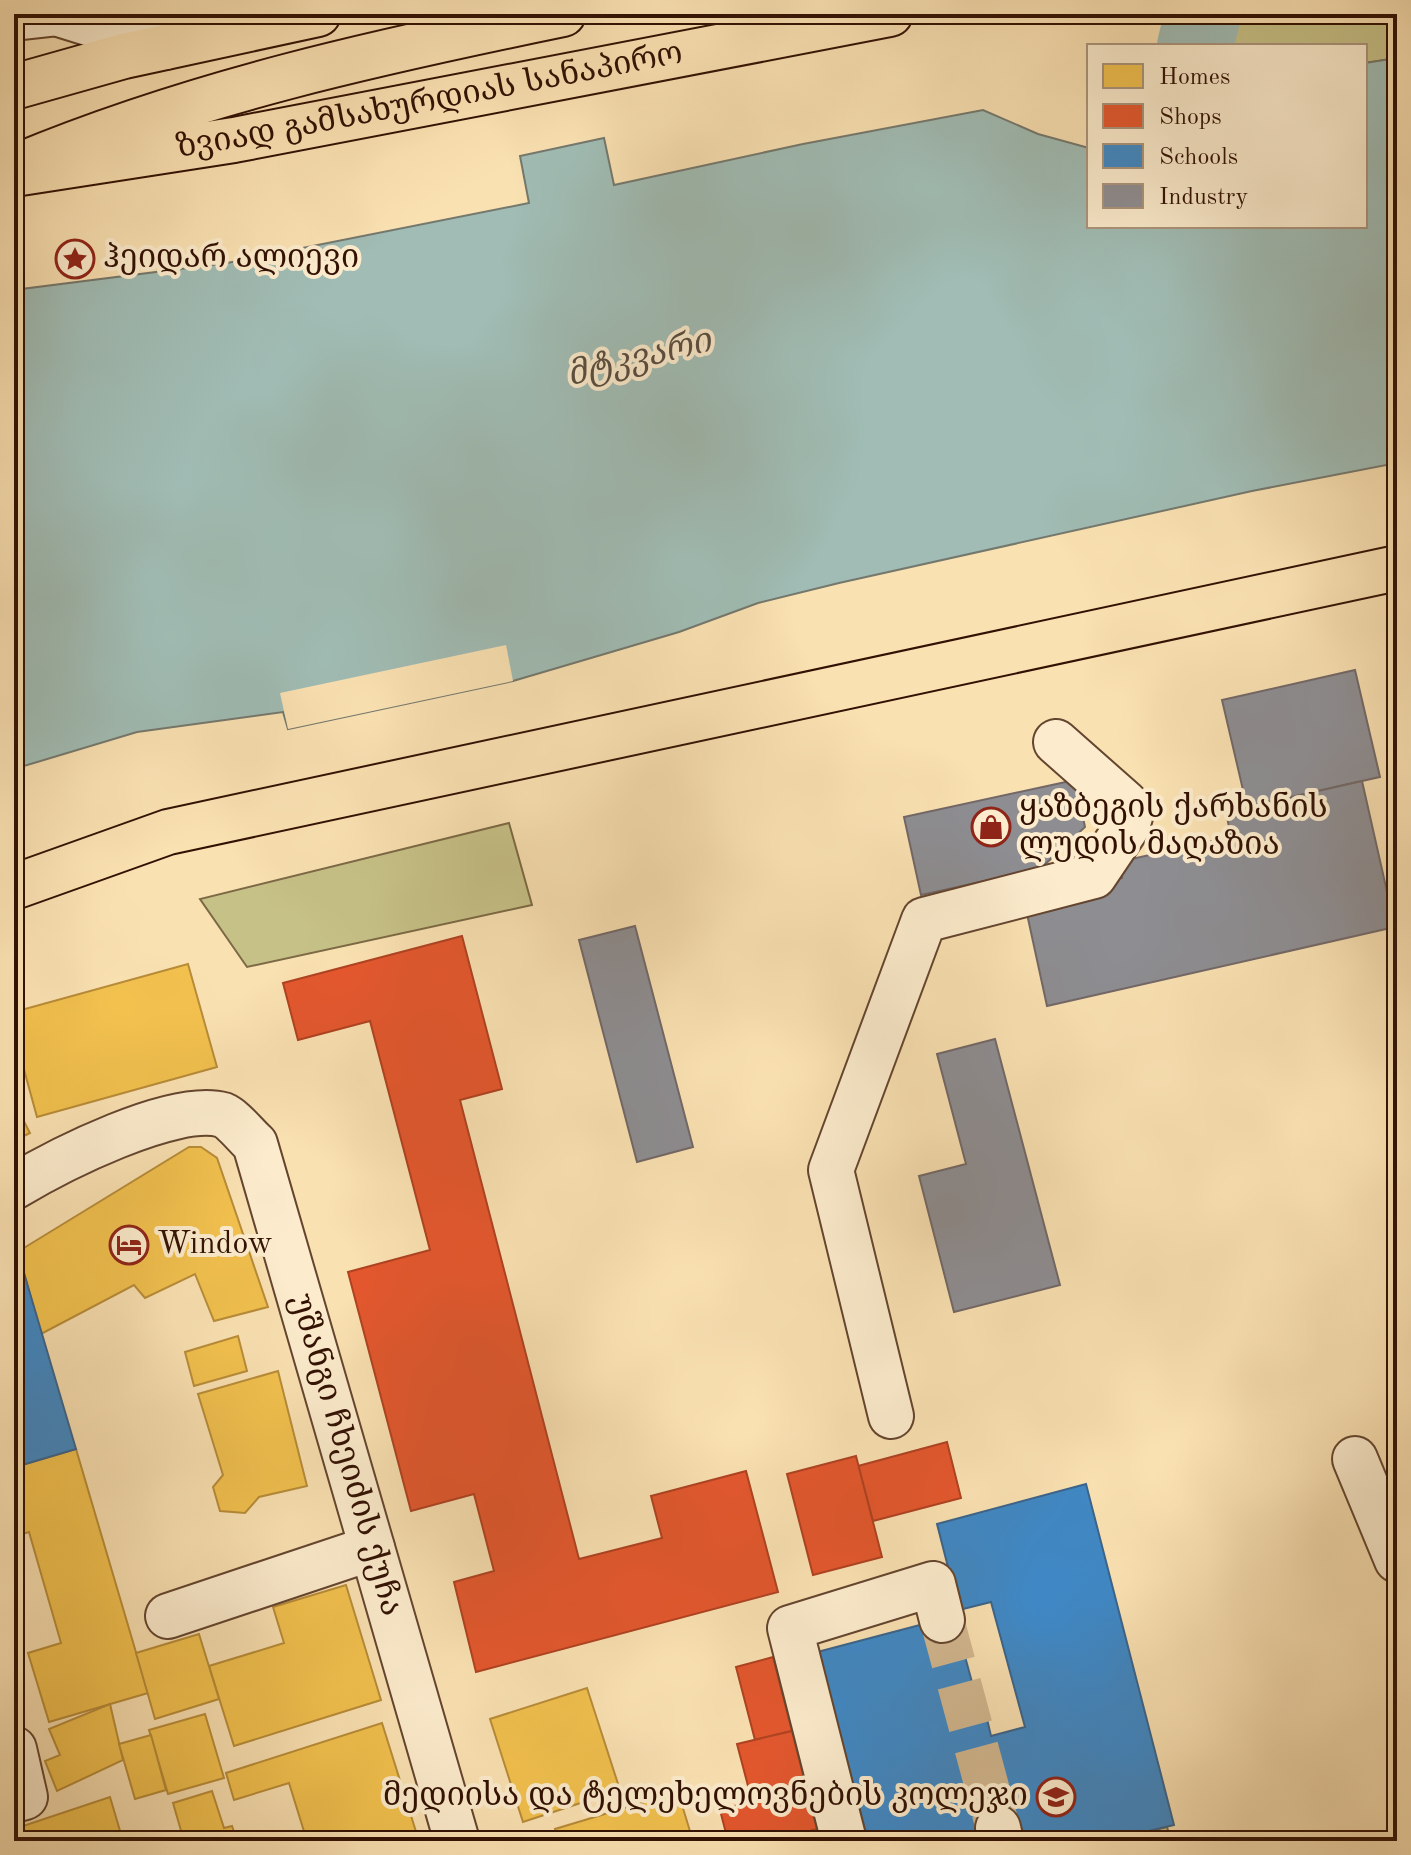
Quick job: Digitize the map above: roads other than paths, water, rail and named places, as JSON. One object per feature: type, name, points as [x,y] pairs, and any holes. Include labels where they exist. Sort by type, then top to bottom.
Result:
[{"type":"main road","points":[[14,87],[162,30],[318,14]]},
{"type":"main road","name":"ზვიად გამსახურდიას სანაპირო","points":[[14,167],[91,135],[283,75],[367,54],[563,14]]},
{"type":"main road","name":"ზვიად გამსახურდიას სანაპირო","points":[[14,174],[234,140],[890,14]]},
{"type":"main road","points":[[14,887],[168,832],[1397,568]]},
{"type":"street","points":[[14,18],[50,14]]},
{"type":"street","points":[[59,14],[162,30]]},
{"type":"street","points":[[891,1416],[831,1170],[924,920],[1094,876],[1127,827],[1131,813],[1125,803],[1056,742]]},
{"type":"street","name":"უშანგი ჩხეიძის ქუჩა","points":[[14,1187],[80,1150],[190,1113],[225,1116],[255,1144],[457,1841]]},
{"type":"street","points":[[1355,1459],[1397,1560]]},
{"type":"street","points":[[168,1616],[372,1548]]},
{"type":"street","points":[[844,1841],[790,1628],[933,1584],[942,1620]]},
{"type":"street","points":[[14,1749],[25,1797],[14,1800]]},
{"type":"water","name":"მტკვარი","points":[[1397,58],[1397,463],[1252,491],[839,583],[758,603],[679,632],[513,681],[288,729],[283,712],[137,732],[14,769],[14,290],[227,263],[529,203],[520,156],[604,138],[614,185],[803,144],[983,110],[1038,134],[1087,147],[1087,228],[1367,228],[1367,63]]},
{"type":"waterway","points":[[1196,44],[1203,14]]},
{"type":"tunnel","points":[[942,1620],[998,1828]]},
{"type":"place","name":"ჰეიდარ ალიევი","points":[[75,259]]},
{"type":"place","name":"ყაზბეგის ქარხანის ლუდის მაღაზია","points":[[991,827]]},
{"type":"place","name":"Window","points":[[129,1245]]},
{"type":"place","name":"მედიისა და ტელეხელოვნების კოლეჯი","points":[[1056,1797]]}]
